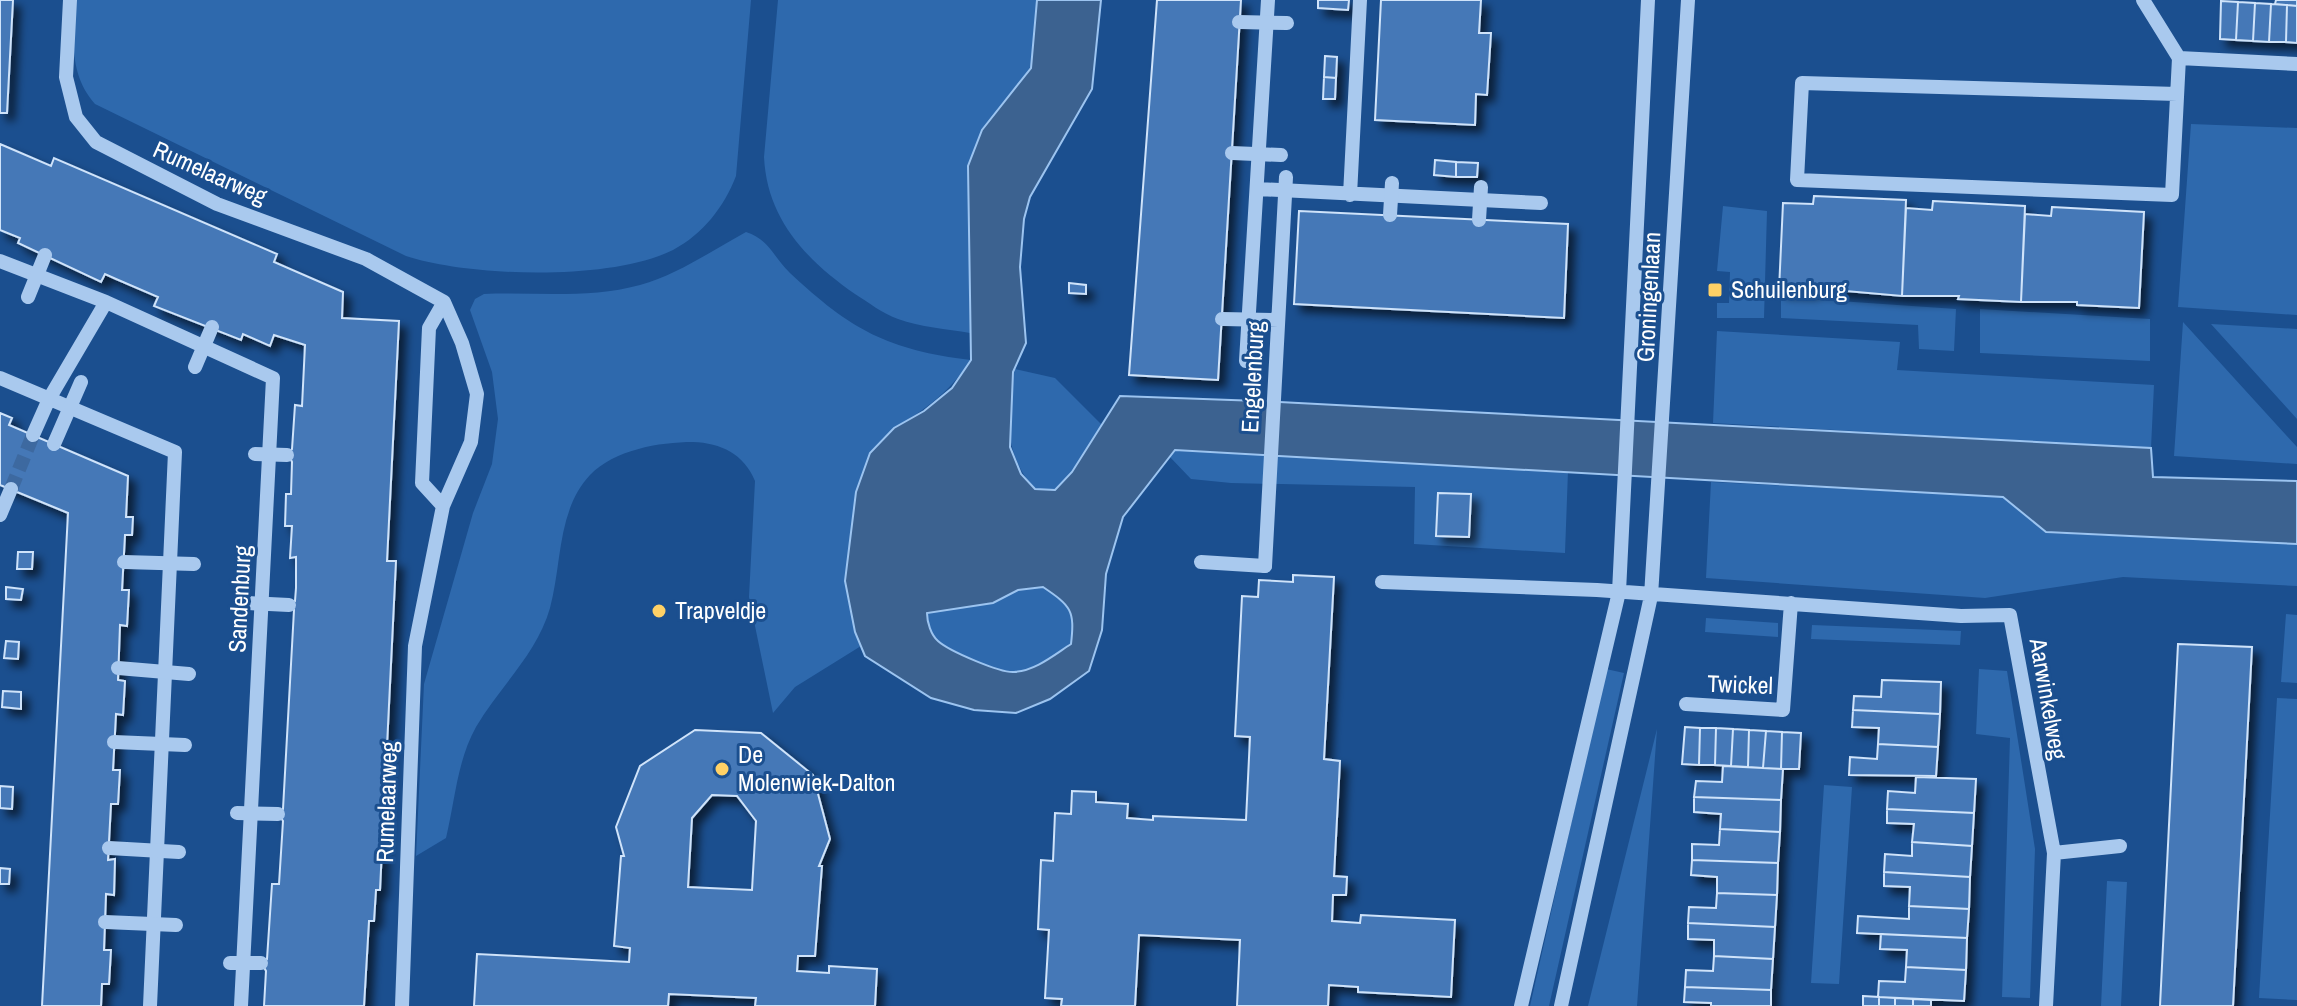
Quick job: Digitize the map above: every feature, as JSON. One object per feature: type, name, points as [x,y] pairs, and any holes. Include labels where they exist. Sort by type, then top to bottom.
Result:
[{"type":"street","name":"Rumelaarweg","points":[[70,0],[66,77],[76,117],[96,142],[217,204],[366,259],[444,302],[477,394],[471,442],[443,506],[415,646],[402,1006]]},
{"type":"street","name":"Engelenburg","points":[[1246,361],[1268,0]]},
{"type":"street","points":[[1350,195],[1360,0]]},
{"type":"street","name":"Groningenlaan","points":[[1521,1006],[1619,592],[1648,0]]},
{"type":"street","name":"Groningenlaan","points":[[1561,1006],[1651,596],[1688,0]]},
{"type":"street","points":[[2143,0],[2179,58],[2172,195],[1797,180],[1802,83],[2177,94]]},
{"type":"street","points":[[1239,22],[1287,23]]},
{"type":"street","points":[[2179,58],[2297,64]]},
{"type":"street","points":[[1232,153],[1281,155]]},
{"type":"street","name":"Engelenburg","points":[[1201,562],[1265,566],[1286,177]]},
{"type":"street","points":[[1390,215],[1392,183]]},
{"type":"street","points":[[1479,220],[1481,187]]},
{"type":"street","points":[[1258,189],[1541,203]]},
{"type":"street","points":[[28,297],[45,255]]},
{"type":"street","name":"Sandenburg","points":[[0,261],[106,302],[273,378],[241,1006]]},
{"type":"street","points":[[33,435],[49,399],[106,302]]},
{"type":"street","points":[[443,506],[422,483],[429,328],[444,302]]},
{"type":"street","points":[[1222,319],[1278,320]]},
{"type":"street","points":[[195,367],[212,327]]},
{"type":"street","points":[[0,378],[175,452],[150,1006]]},
{"type":"street","points":[[54,444],[81,382]]},
{"type":"street","points":[[255,454],[287,455]]},
{"type":"street","points":[[0,515],[11,489]]},
{"type":"street","points":[[124,562],[194,564]]},
{"type":"street","points":[[1382,582],[1651,596]]},
{"type":"street","name":"Aarwinkelweg","points":[[1651,596],[1961,616],[2010,615],[2054,853],[2046,1006]]},
{"type":"street","points":[[248,603],[289,605]]},
{"type":"street","name":"Twickel","points":[[1686,704],[1783,710],[1791,603]]},
{"type":"street","points":[[118,668],[189,674]]},
{"type":"street","points":[[114,742],[185,745]]},
{"type":"street","points":[[237,813],[278,814]]},
{"type":"street","points":[[2054,853],[2120,846]]},
{"type":"street","points":[[109,848],[179,852]]},
{"type":"street","points":[[105,922],[176,925]]},
{"type":"street","points":[[230,963],[261,963]]},
{"type":"shaded area","points":[[76,0],[751,0],[736,176],[719,209],[703,228],[673,250],[647,260],[579,271],[503,272],[433,263],[406,256],[95,104],[80,81],[74,55]]},
{"type":"shaded area","points":[[778,0],[1037,0],[1031,68],[968,166],[970,333],[915,324],[881,311],[821,267],[805,252],[781,219],[767,179],[764,157]]},
{"type":"shaded area","points":[[1037,0],[1101,0],[1092,89],[1030,197],[1024,219],[1020,267],[1026,343],[1013,372],[1010,447],[1021,474],[1035,489],[1055,490],[1072,472],[1120,396],[1259,401],[2151,448],[2153,477],[2297,481],[2297,544],[2046,532],[2003,497],[1175,450],[1123,517],[1106,574],[1102,630],[1089,671],[1050,699],[1016,713],[974,710],[931,698],[865,656],[855,632],[845,581],[856,492],[870,453],[894,428],[924,411],[952,388],[971,360],[968,166],[982,130],[1031,68]],"holes":[[[1043,587],[1069,610],[1071,644],[1029,669],[1007,671],[975,661],[944,645],[931,632],[927,613],[993,603],[1018,590]]]},
{"type":"shaded area","points":[[2191,124],[2297,128],[2297,315],[2178,307]]},
{"type":"shaded area","points":[[1723,206],[1767,211],[1764,318],[1717,318],[1717,303],[1729,303],[1730,272],[1717,271]]},
{"type":"shaded area","points":[[746,232],[760,239],[790,273],[852,323],[893,343],[971,360],[937,398],[894,428],[845,581],[861,646],[795,687],[773,713],[749,597],[755,481],[745,464],[722,448],[693,442],[652,446],[611,459],[590,475],[572,504],[544,625],[470,740],[446,838],[416,856],[424,684],[473,513],[492,464],[498,419],[492,372],[470,310],[475,299],[484,294],[601,292],[640,285],[681,268]]},
{"type":"shaded area","points":[[1781,297],[1956,309],[1954,351],[1919,349],[1918,325],[1781,318]]},
{"type":"shaded area","points":[[1980,309],[2150,319],[2150,361],[1980,353]]},
{"type":"shaded area","points":[[2183,322],[2297,447],[2297,464],[2174,456]]},
{"type":"shaded area","points":[[2211,324],[2297,329],[2297,419]]},
{"type":"shaded area","points":[[1717,331],[1900,342],[1897,370],[2154,385],[2151,448],[1713,423]]},
{"type":"shaded area","points":[[1015,369],[1055,378],[1103,426],[1072,472],[1055,490],[1035,489],[1025,477],[1012,448],[1008,416]]},
{"type":"shaded area","points":[[1175,450],[1568,471],[1565,553],[1414,544],[1415,487],[1231,483],[1191,479],[1169,456]]},
{"type":"shaded area","points":[[1711,482],[2004,497],[2046,533],[2297,544],[2297,586],[2123,577],[1985,598],[1706,578]]},
{"type":"shaded area","points":[[1043,587],[1069,610],[1071,644],[1029,669],[1007,671],[975,661],[938,641],[928,624],[926,613],[993,603],[1018,590]]},
{"type":"shaded area","points":[[2286,614],[2297,615],[2297,683],[2281,682]]},
{"type":"shaded area","points":[[1706,618],[1778,623],[1778,637],[1705,632]]},
{"type":"shaded area","points":[[1812,625],[1961,631],[1960,645],[1811,639]]},
{"type":"shaded area","points":[[1606,669],[1624,673],[1549,1006],[1530,1006]]},
{"type":"shaded area","points":[[1979,669],[2007,671],[2035,849],[2030,998],[2002,997],[2010,738],[1976,734]]},
{"type":"shaded area","points":[[2277,698],[2297,699],[2297,1000],[2259,998]]},
{"type":"shaded area","points":[[1657,729],[1637,1006],[1588,1006]]},
{"type":"shaded area","points":[[1824,785],[1852,787],[1839,984],[1811,983]]},
{"type":"shaded area","points":[[2107,881],[2127,882],[2121,1006],[2101,1006]]},
{"type":"building","points":[[0,0],[13,0],[7,113],[0,113]]},
{"type":"building","points":[[1157,0],[1241,0],[1218,380],[1129,375]]},
{"type":"building","points":[[1318,0],[1349,0],[1348,10],[1318,8]]},
{"type":"building","points":[[1381,0],[1481,0],[1479,33],[1491,33],[1487,95],[1476,94],[1475,125],[1375,120]]},
{"type":"building","points":[[2276,0],[2297,0],[2297,6],[2275,4]]},
{"type":"building","points":[[2221,1],[2238,2],[2236,40],[2220,39]]},
{"type":"building","points":[[2238,2],[2255,3],[2253,41],[2236,40]]},
{"type":"building","points":[[2255,3],[2271,4],[2269,42],[2253,41]]},
{"type":"building","points":[[2271,4],[2287,5],[2286,42],[2269,42]]},
{"type":"building","points":[[2287,5],[2297,6],[2297,43],[2286,42]]},
{"type":"building","points":[[1325,56],[1337,57],[1336,78],[1324,77]]},
{"type":"building","points":[[1324,77],[1336,78],[1335,99],[1323,99]]},
{"type":"building","points":[[0,144],[51,166],[54,158],[277,254],[274,262],[343,292],[342,318],[399,321],[387,561],[396,561],[380,890],[376,890],[374,921],[369,921],[364,1006],[264,1006],[266,971],[261,962],[267,959],[272,884],[279,884],[283,821],[278,813],[283,809],[294,610],[288,604],[295,601],[296,588],[296,557],[290,558],[292,526],[285,526],[286,494],[291,494],[292,462],[288,453],[292,449],[295,405],[302,406],[305,345],[274,335],[270,346],[243,334],[241,340],[154,306],[158,297],[105,274],[101,282],[18,243],[20,238],[0,230]]},
{"type":"building","points":[[1435,160],[1456,162],[1456,177],[1434,175]]},
{"type":"building","points":[[1456,162],[1478,163],[1477,177],[1456,177]]},
{"type":"building","points":[[1814,196],[1906,200],[1902,296],[1812,288],[1811,291],[1779,290],[1783,203],[1813,204]]},
{"type":"building","points":[[1933,201],[2025,206],[2021,302],[1958,299],[1959,296],[1902,296],[1906,208],[1932,210]]},
{"type":"building","points":[[2052,207],[2144,212],[2139,308],[2077,305],[2077,302],[2021,302],[2025,214],[2051,216]]},
{"type":"building","points":[[1299,211],[1568,224],[1564,318],[1294,304]]},
{"type":"building","points":[[1069,283],[1086,285],[1086,294],[1069,293]]},
{"type":"building","points":[[0,413],[12,418],[9,425],[128,476],[126,517],[133,517],[132,535],[125,535],[122,590],[129,590],[127,626],[120,625],[118,680],[125,681],[123,715],[116,714],[113,770],[120,770],[118,804],[111,804],[108,860],[115,859],[114,895],[106,894],[104,950],[111,950],[109,984],[102,984],[101,1006],[42,1006],[68,513],[0,485]]},
{"type":"building","points":[[1438,493],[1471,494],[1469,537],[1436,536]]},
{"type":"building","points":[[18,552],[33,552],[32,569],[17,569]]},
{"type":"building","points":[[1293,575],[1334,577],[1324,759],[1340,761],[1334,876],[1347,877],[1346,895],[1333,895],[1332,921],[1360,923],[1361,915],[1455,920],[1451,997],[1358,992],[1358,987],[1329,985],[1328,1006],[1237,1006],[1240,940],[1139,935],[1135,1006],[1061,1006],[1062,999],[1045,998],[1049,930],[1038,929],[1041,860],[1053,861],[1055,813],[1071,814],[1072,791],[1096,792],[1096,802],[1128,804],[1127,818],[1153,820],[1153,816],[1246,820],[1250,737],[1235,736],[1242,596],[1258,597],[1259,580],[1293,582]]},
{"type":"building","points":[[6,587],[23,589],[21,600],[6,599]]},
{"type":"building","points":[[6,641],[19,642],[18,659],[4,658]]},
{"type":"building","points":[[2178,644],[2252,647],[2233,1006],[2160,1006]]},
{"type":"building","points":[[1882,680],[1941,682],[1940,714],[1853,710],[1854,696],[1881,697]]},
{"type":"building","points":[[3,691],[21,692],[21,709],[2,707]]},
{"type":"building","points":[[1853,710],[1940,714],[1938,747],[1878,744],[1879,728],[1852,727]]},
{"type":"building","points":[[1685,727],[1700,728],[1699,765],[1682,764]]},
{"type":"building","points":[[1700,728],[1716,728],[1715,765],[1699,765]]},
{"type":"building","points":[[1716,728],[1733,729],[1731,766],[1715,765]]},
{"type":"building","points":[[1733,729],[1749,730],[1748,767],[1731,766]]},
{"type":"building","points":[[695,730],[761,733],[813,775],[830,839],[819,866],[822,866],[815,956],[798,956],[797,971],[829,973],[829,966],[877,969],[875,1006],[755,1006],[756,998],[669,994],[668,1006],[474,1006],[477,954],[629,962],[630,948],[614,946],[621,856],[624,856],[616,827],[640,766]],"holes":[[[712,795],[737,796],[756,821],[752,890],[688,887],[692,818]]]},
{"type":"building","points":[[1749,730],[1766,731],[1763,768],[1748,767]]},
{"type":"building","points":[[1766,731],[1782,732],[1781,769],[1763,768]]},
{"type":"building","points":[[1782,732],[1801,733],[1799,769],[1781,769]]},
{"type":"building","points":[[1878,744],[1938,747],[1936,776],[1849,775],[1850,757],[1877,759]]},
{"type":"building","points":[[1723,766],[1783,769],[1781,800],[1694,797],[1696,781],[1722,782]]},
{"type":"building","points":[[1916,777],[1976,779],[1974,813],[1887,809],[1888,791],[1915,793]]},
{"type":"building","points":[[0,786],[13,787],[12,809],[0,808]]},
{"type":"building","points":[[1694,797],[1781,800],[1780,832],[1720,829],[1721,814],[1694,812]]},
{"type":"building","points":[[1887,809],[1974,813],[1972,846],[1912,842],[1914,824],[1887,823]]},
{"type":"building","points":[[1720,829],[1780,832],[1778,863],[1692,860],[1692,844],[1719,845]]},
{"type":"building","points":[[1912,842],[1972,846],[1970,877],[1884,872],[1885,854],[1912,856]]},
{"type":"building","points":[[1692,860],[1778,863],[1777,895],[1717,893],[1717,877],[1691,875]]},
{"type":"building","points":[[0,868],[10,869],[9,884],[0,884]]},
{"type":"building","points":[[1884,872],[1970,877],[1969,909],[1909,906],[1910,887],[1884,886]]},
{"type":"building","points":[[1717,893],[1777,895],[1775,927],[1688,923],[1689,907],[1716,908]]},
{"type":"building","points":[[1909,906],[1969,909],[1967,938],[1857,933],[1858,916],[1909,919]]},
{"type":"building","points":[[1688,923],[1775,927],[1773,959],[1714,956],[1714,940],[1688,939]]},
{"type":"building","points":[[1881,934],[1967,938],[1966,970],[1906,967],[1907,950],[1880,949]]},
{"type":"building","points":[[1714,956],[1773,959],[1771,990],[1685,987],[1686,970],[1713,971]]},
{"type":"building","points":[[1906,967],[1966,970],[1964,1001],[1878,997],[1879,981],[1905,982]]},
{"type":"building","points":[[1685,987],[1771,990],[1771,1006],[1711,1006],[1711,1003],[1684,1002]]},
{"type":"building","points":[[1863,996],[1879,997],[1879,1006],[1863,1006]]},
{"type":"building","points":[[1879,997],[1895,998],[1895,1006],[1879,1006]]},
{"type":"building","points":[[1895,998],[1913,999],[1913,1006],[1895,1006]]},
{"type":"building","points":[[1913,999],[1931,1000],[1931,1006],[1913,1006]]},
{"type":"tunnel","points":[[11,489],[33,435]]},
{"type":"place","name":"Schuilenburg","points":[[1715,290]]},
{"type":"place","name":"Trapveldje","points":[[659,611]]},
{"type":"place","name":"De Molenwiek-Dalton","points":[[722,769]]}]
